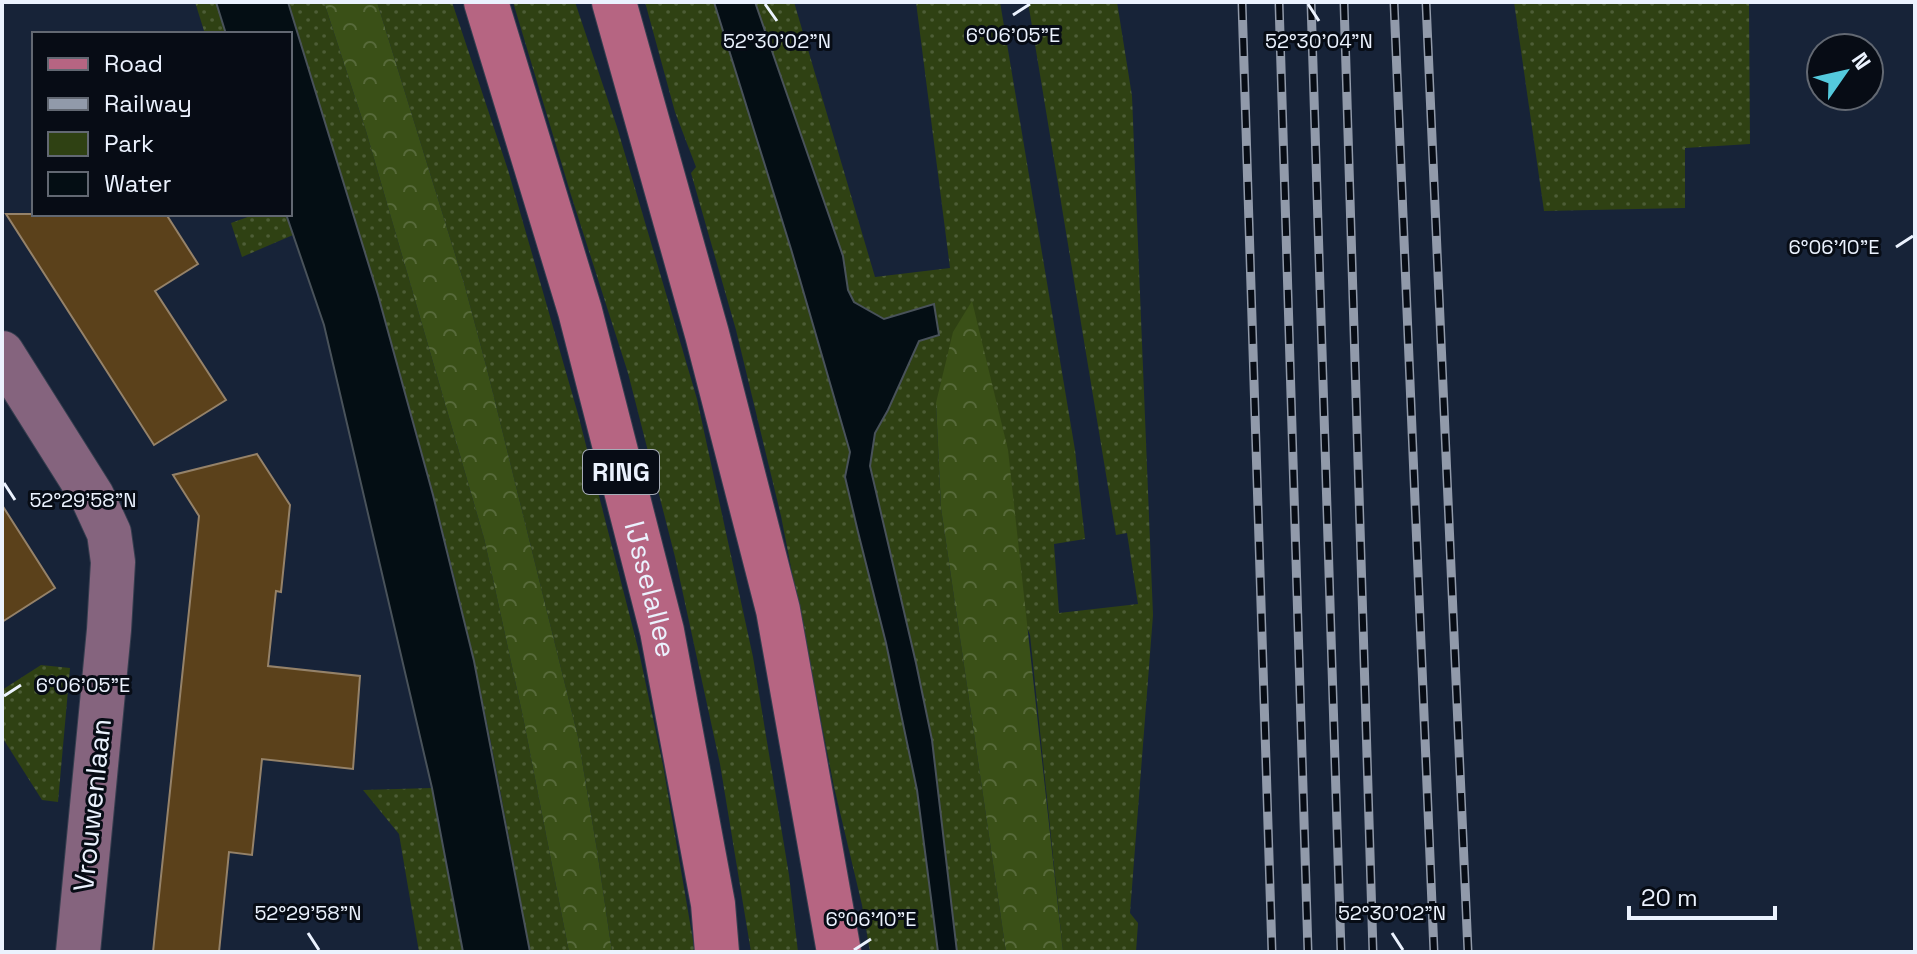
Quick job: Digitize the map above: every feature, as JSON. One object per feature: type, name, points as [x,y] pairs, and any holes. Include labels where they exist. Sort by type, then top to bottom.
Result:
[{"type":"main road","name":"IJsselallee","points":[[486,2],[580,311],[662,631],[713,904],[717,952]]},
{"type":"main road","points":[[614,2],[707,334],[778,610],[839,952]]},
{"type":"street","name":"Vrouwenlaan","points":[[2,353],[92,496],[109,533],[113,562],[78,952]]},
{"type":"green space","points":[[195,2],[216,2],[225,32],[204,32]]},
{"type":"green space","points":[[288,2],[324,2],[366,131],[484,538],[569,952],[530,952],[482,697],[433,495],[387,330]]},
{"type":"green space","points":[[324,2],[377,2],[464,283],[578,737],[612,952],[569,952],[484,538],[366,131]]},
{"type":"green space","points":[[377,2],[452,2],[508,170],[578,414],[639,652],[663,765],[695,952],[612,952],[578,737],[488,373],[464,283]]},
{"type":"green space","points":[[513,2],[575,2],[617,127],[697,399],[753,657],[789,875],[798,952],[751,952],[720,764],[675,557],[628,373]]},
{"type":"green space","points":[[645,2],[714,2],[791,249],[850,452],[845,477],[886,643],[917,790],[938,952],[870,952],[781,516],[736,330],[691,173],[696,167],[675,112]]},
{"type":"green space","points":[[755,2],[794,2],[875,277],[950,268],[916,2],[1000,2],[1075,450],[1085,539],[1054,544],[1059,613],[1138,604],[1127,533],[1116,535],[1028,2],[1117,2],[1132,96],[1153,615],[1130,913],[1138,923],[1136,952],[1063,952],[1030,635],[936,403],[941,508],[1006,952],[957,952],[932,740],[870,466],[875,433],[919,341],[939,334],[934,305],[884,319],[854,302],[848,290],[843,256]]},
{"type":"green space","points":[[1514,2],[1749,2],[1750,144],[1685,148],[1685,208],[1544,211]]},
{"type":"green space","points":[[250,216],[287,216],[293,235],[242,257],[231,223]]},
{"type":"green space","points":[[972,301],[1008,450],[1063,952],[1006,952],[941,508],[936,403],[953,332]]},
{"type":"green space","points":[[41,665],[70,668],[58,802],[42,800],[2,737],[2,690]]},
{"type":"green space","points":[[432,788],[463,952],[419,952],[399,834],[363,790]]},
{"type":"water","points":[[216,2],[288,2],[378,295],[433,495],[474,661],[530,952],[463,952],[432,788],[324,325],[287,216],[292,216],[292,32],[225,32]]},
{"type":"water","points":[[714,2],[755,2],[843,256],[848,290],[854,302],[884,319],[934,304],[939,335],[919,341],[875,433],[870,466],[932,740],[957,952],[938,952],[917,790],[886,643],[845,477],[850,452]]},
{"type":"building","points":[[6,214],[167,216],[198,264],[155,291],[226,400],[154,445]]},
{"type":"building","points":[[257,454],[290,505],[281,592],[276,591],[268,666],[360,676],[353,769],[262,759],[252,855],[229,852],[219,952],[153,952],[199,516],[173,475]]},
{"type":"building","points":[[2,505],[55,588],[2,622]]},
{"type":"railway","points":[[1242,2],[1272,952]]},
{"type":"railway","points":[[1279,2],[1308,952]]},
{"type":"railway","points":[[1311,2],[1341,952]]},
{"type":"railway","points":[[1344,2],[1373,952]]},
{"type":"railway","points":[[1394,2],[1434,952]]},
{"type":"railway","points":[[1426,2],[1468,952]]}]
